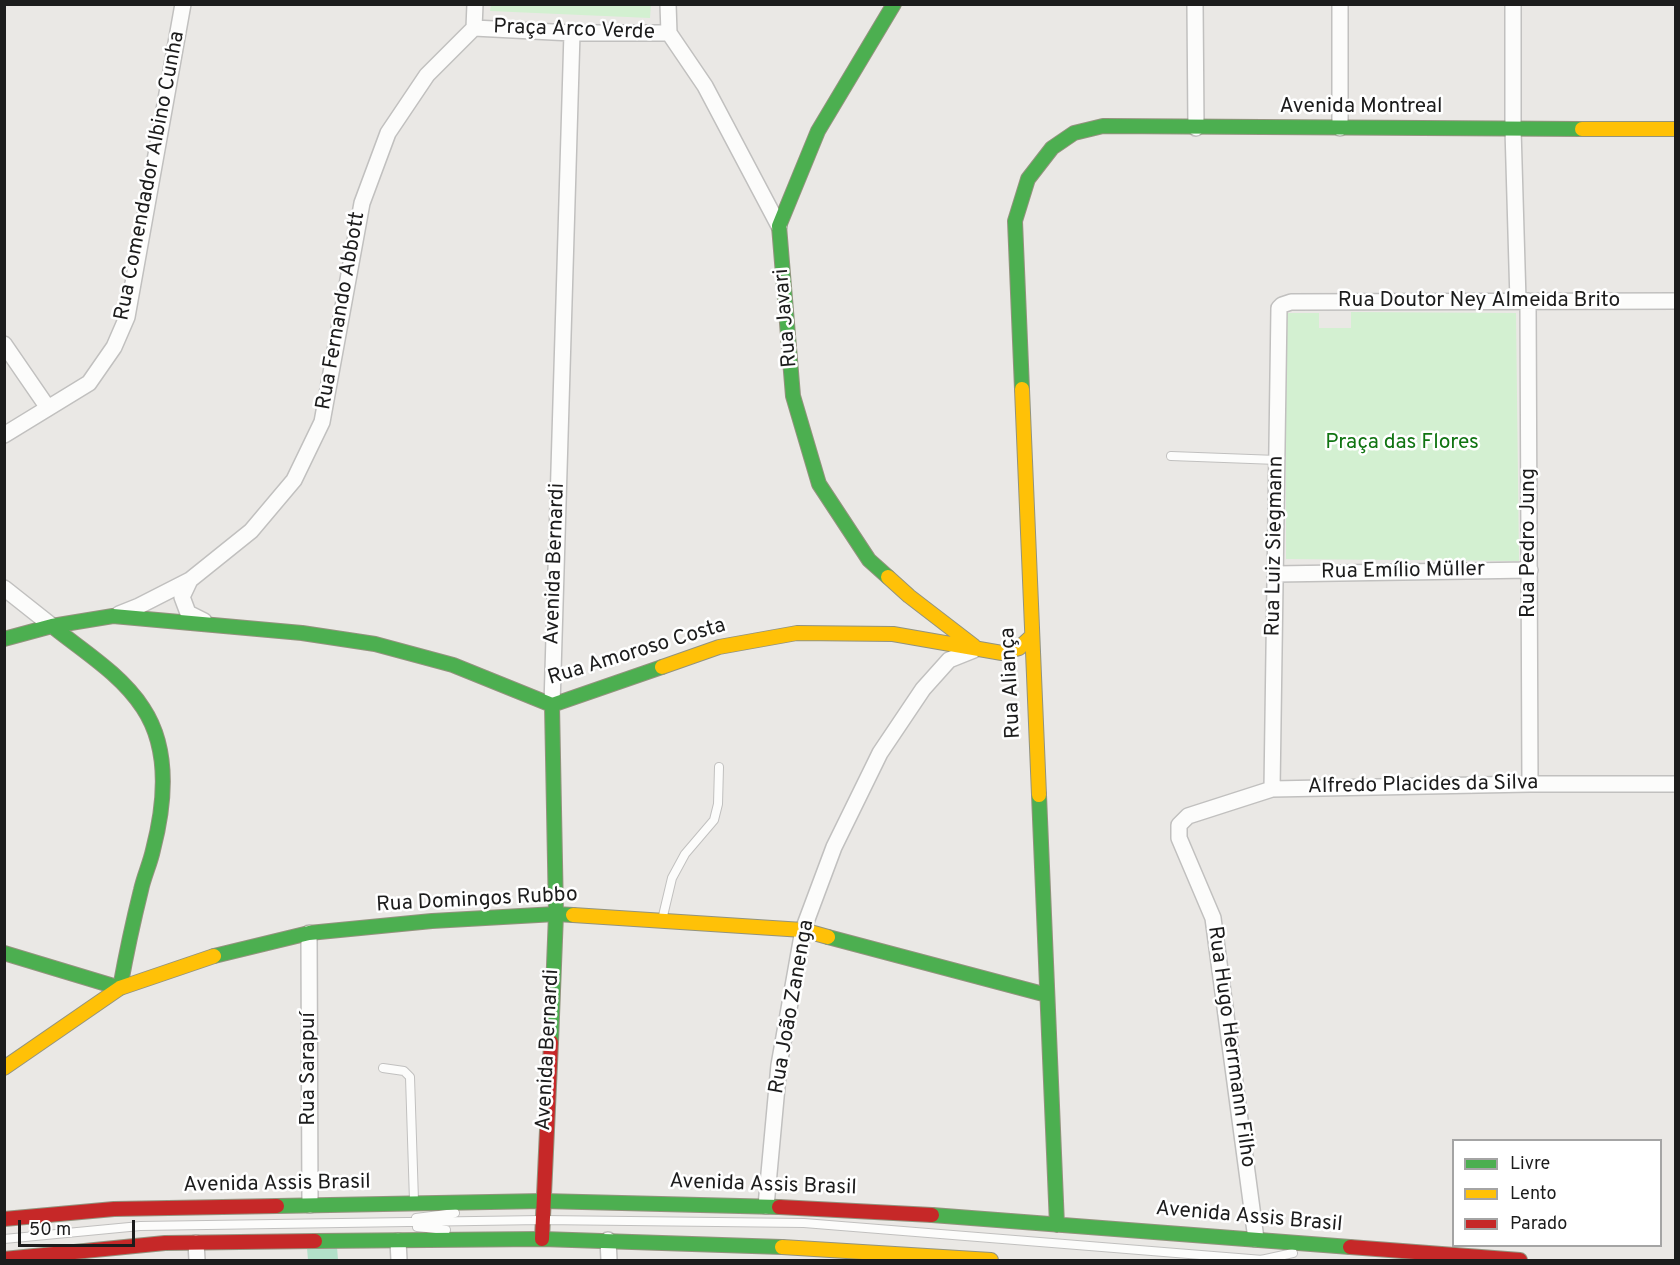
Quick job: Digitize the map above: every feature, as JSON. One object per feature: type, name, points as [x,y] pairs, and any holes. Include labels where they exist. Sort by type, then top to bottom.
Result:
[{"type":"street","name":"Rua Comendador Albino Cunha","points":[[4,435],[89,383],[114,347],[127,318],[183,4]]},
{"type":"street","name":"Praça Arco Verde","points":[[475,4],[474,28],[572,33],[669,33],[668,4]]},
{"type":"street","points":[[779,226],[819,131],[894,4]]},
{"type":"street","points":[[1195,4],[1196,128]]},
{"type":"street","points":[[1340,129],[1341,4]]},
{"type":"street","name":"Rua Pedro Jung","points":[[1513,4],[1513,129],[1523,301],[1530,570],[1530,784]]},
{"type":"street","name":"Rua Fernando Abbott","points":[[4,639],[52,626],[113,616],[139,606],[190,580],[251,531],[294,480],[322,422],[362,203],[388,133],[427,75],[474,28]]},
{"type":"street","name":"Avenida Bernardi","points":[[542,1239],[556,915],[552,705],[572,33]]},
{"type":"street","name":"Rua Javari","points":[[669,33],[705,86],[779,226],[793,396],[819,484],[869,560],[909,596],[977,648]]},
{"type":"street","name":"Avenida Montreal","points":[[1052,148],[1074,133],[1103,126],[1340,129],[1673,128]]},
{"type":"street","name":"Rua Aliança","points":[[1052,148],[1028,179],[1015,221],[1031,637],[1058,1225]]},
{"type":"street","name":"Rua Doutor Ney Almeida Brito","points":[[1282,305],[1291,302],[1676,301]]},
{"type":"street","name":"Rua Luiz Siegmann","points":[[1272,789],[1278,313],[1282,305]]},
{"type":"street","points":[[4,344],[48,408]]},
{"type":"street","name":"Rua Emílio Müller","points":[[1276,574],[1530,570]]},
{"type":"street","points":[[190,580],[182,597],[188,613],[212,624]]},
{"type":"street","points":[[4,588],[120,682],[144,709],[159,740],[163,772],[163,801],[153,852],[140,892],[120,988],[4,954]]},
{"type":"street","points":[[893,634],[910,620],[909,596]]},
{"type":"street","name":"Rua Amoroso Costa","points":[[113,616],[302,633],[375,644],[453,665],[552,705],[719,646],[797,633],[893,634],[1002,653],[1020,665],[1033,682]]},
{"type":"street","points":[[1002,653],[1016,651],[1025,646],[1031,637]]},
{"type":"street","name":"Rua João Zanenga","points":[[766,1206],[779,1065],[803,930],[834,847],[880,753],[923,688],[949,660],[977,648]]},
{"type":"street","name":"Alfredo Placides da Silva","points":[[1179,825],[1188,816],[1272,789],[1530,784],[1676,784]]},
{"type":"street","name":"Rua Hugo Herrmann Filho","points":[[1179,825],[1179,838],[1213,918],[1256,1239]]},
{"type":"street","name":"Rua Domingos Rubbo","points":[[4,1068],[120,988],[221,953],[309,933],[432,921],[556,915],[803,930],[1047,995]]},
{"type":"street","name":"Rua Sarapuí","points":[[309,933],[310,1205]]},
{"type":"street","name":"Avenida Assis Brasil","points":[[4,1219],[114,1209],[310,1205],[543,1202],[766,1206],[900,1213],[1520,1260]]},
{"type":"street","points":[[4,1259],[165,1243],[542,1239],[608,1240],[835,1255],[991,1260]]},
{"type":"street","points":[[1256,1239],[1262,1260]]},
{"type":"street","points":[[608,1240],[609,1260]]},
{"type":"street","points":[[398,1241],[399,1260]]},
{"type":"street","points":[[196,1243],[197,1260]]},
{"type":"lane","points":[[1170,456],[1277,460]]},
{"type":"lane","points":[[662,921],[672,878],[685,854],[714,820],[718,804],[719,767]]},
{"type":"lane","points":[[383,1068],[404,1071],[410,1077],[414,1204]]},
{"type":"lane","points":[[379,1223],[543,1202]]},
{"type":"lane","points":[[4,1239],[140,1226],[542,1220],[804,1223],[1262,1260],[1293,1253]]},
{"type":"lane","points":[[379,1223],[542,1239]]},
{"type":"lane","points":[[1256,1239],[1293,1253],[1304,1254]]},
{"type":"green space","points":[[491,4],[651,5],[650,18],[490,11]]},
{"type":"green space","name":"Praça das Flores","points":[[1351,312],[1516,313],[1519,561],[1286,559],[1286,313],[1319,313],[1319,328],[1351,328]]},
{"type":"green space","points":[[337,1247],[338,1260],[308,1260],[307,1248]]},
{"type":"traffic: fast","points":[[888,577],[869,560],[819,484],[793,396],[779,226],[818,131],[894,4]]},
{"type":"traffic: fast","points":[[1022,389],[1015,221],[1028,179],[1052,148],[1074,133],[1103,126],[1582,129]]},
{"type":"traffic: fast","points":[[4,639],[52,626],[113,616],[302,633],[375,644],[453,665],[552,705],[662,667]]},
{"type":"traffic: fast","points":[[52,626],[101,664],[134,696],[152,724],[162,759],[162,796],[157,832],[138,902],[120,988]]},
{"type":"traffic: fast","points":[[551,1042],[556,914],[552,705]]},
{"type":"traffic: fast","points":[[1039,795],[1057,1225]]},
{"type":"traffic: fast","points":[[214,956],[309,933],[432,921],[573,915]]},
{"type":"traffic: fast","points":[[828,937],[1047,995]]},
{"type":"traffic: fast","points":[[4,953],[120,988]]},
{"type":"traffic: fast","points":[[277,1206],[543,1201],[779,1207]]},
{"type":"traffic: fast","points":[[932,1215],[1350,1247]]},
{"type":"traffic: fast","points":[[315,1241],[542,1239],[782,1247]]},
{"type":"traffic: slow","points":[[1582,129],[1676,129]]},
{"type":"traffic: slow","points":[[1022,389],[1039,795]]},
{"type":"traffic: slow","points":[[888,577],[974,646]]},
{"type":"traffic: slow","points":[[662,667],[719,647],[797,633],[893,634],[1002,653],[1019,648],[1031,637]]},
{"type":"traffic: slow","points":[[573,915],[803,930],[828,937]]},
{"type":"traffic: slow","points":[[4,1068],[120,988],[214,956]]},
{"type":"traffic: slow","points":[[782,1247],[991,1260]]},
{"type":"traffic: jam","points":[[542,1239],[551,1042]]},
{"type":"traffic: jam","points":[[4,1219],[114,1209],[277,1206]]},
{"type":"traffic: jam","points":[[779,1207],[932,1215]]},
{"type":"traffic: jam","points":[[4,1259],[165,1243],[315,1241]]},
{"type":"traffic: jam","points":[[1350,1247],[1520,1260]]}]
